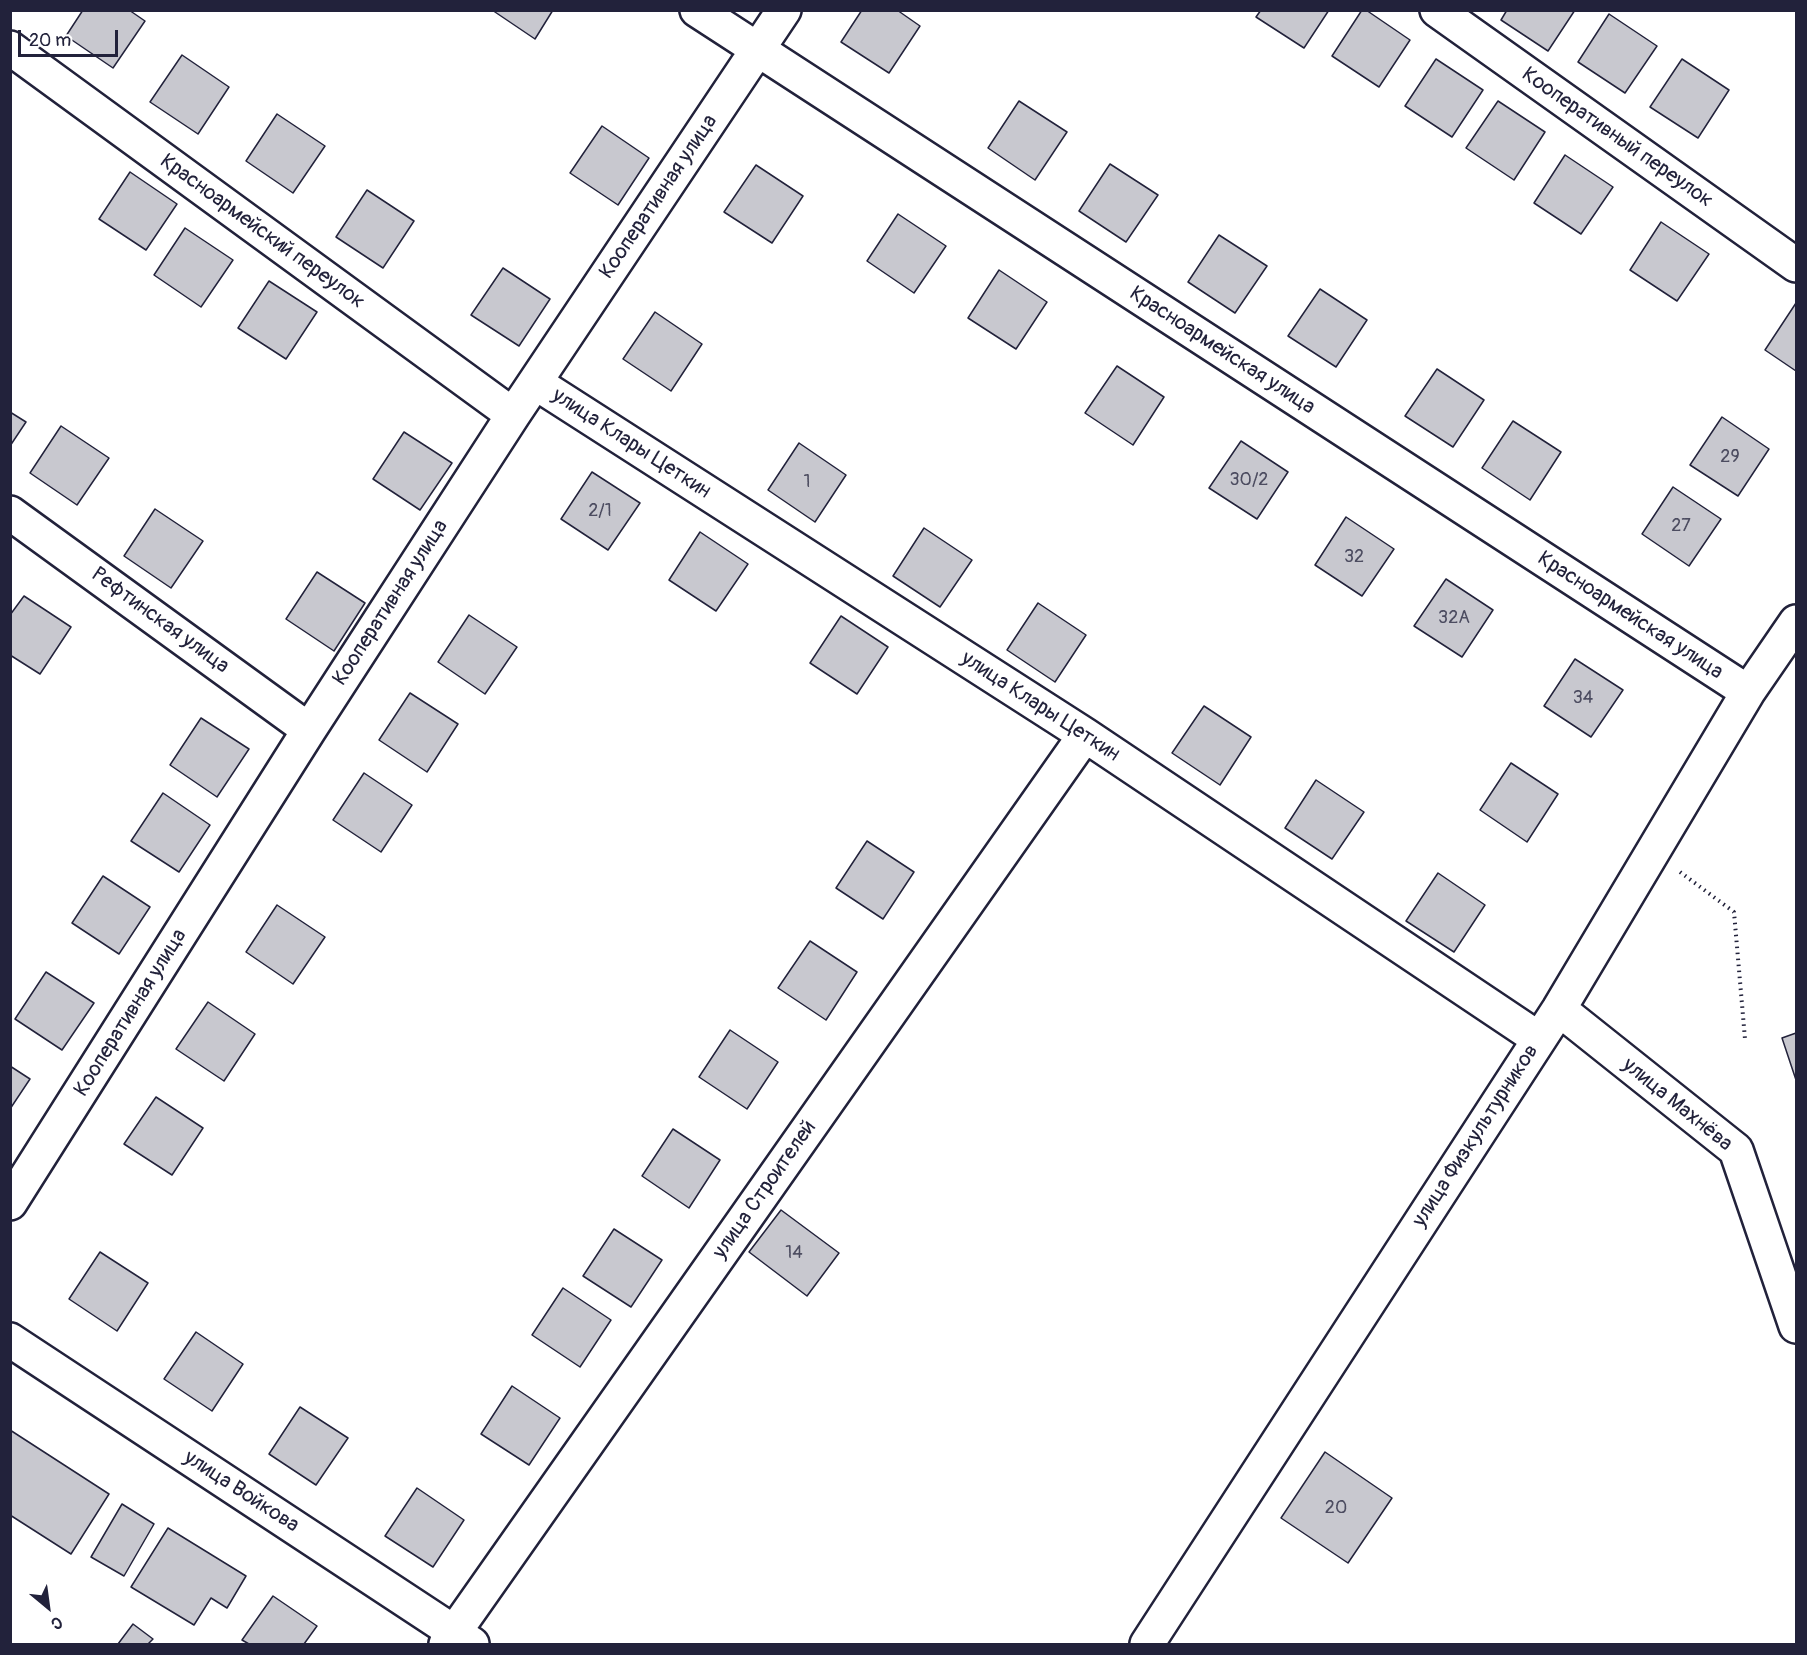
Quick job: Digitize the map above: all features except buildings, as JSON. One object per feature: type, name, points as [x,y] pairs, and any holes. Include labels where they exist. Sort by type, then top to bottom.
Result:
[{"type":"street","name":"Красноармейская улица","points":[[697,10],[1748,692]]},
{"type":"street","name":"Кооперативная улица","points":[[10,1203],[309,730],[513,415],[784,10]]},
{"type":"street","name":"Кооперативный переулок","points":[[1437,10],[1797,265]]},
{"type":"street","name":"Красноармейский переулок","points":[[10,48],[513,415]]},
{"type":"street","name":"улица Клары Цеткин","points":[[536,383],[1085,735],[1539,1039]]},
{"type":"street","name":"Рефтинская улица","points":[[15,527],[309,730]]},
{"type":"street","name":"улица Физкультурников","points":[[1147,1644],[1559,1009],[1748,692],[1797,622]]},
{"type":"street","name":"улица Строителей","points":[[457,1641],[1085,735]]},
{"type":"street","name":"улица Махнёва","points":[[1559,1009],[1736,1150],[1797,1326]]},
{"type":"street","name":"улица Войкова","points":[[10,1340],[457,1641]]},
{"type":"path","points":[[1653,852],[1734,912],[1745,1039]]}]
